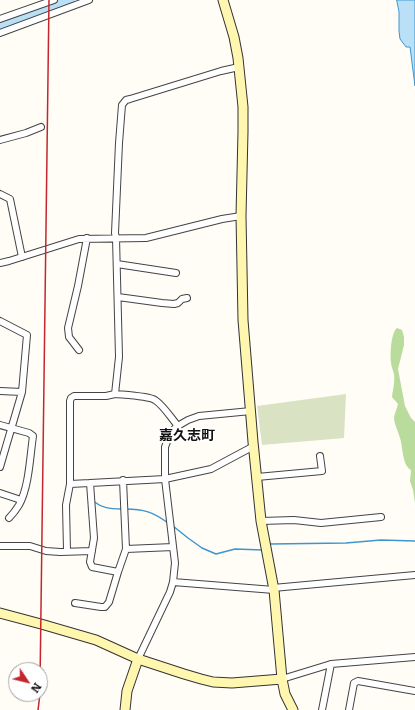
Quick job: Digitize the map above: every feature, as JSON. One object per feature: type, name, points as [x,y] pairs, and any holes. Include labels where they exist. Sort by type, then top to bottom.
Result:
[{"type":"street","points":[[0,19],[54,0]]},
{"type":"street","points":[[0,33],[89,0]]},
{"type":"street","points":[[223,0],[234,37],[243,107],[244,132],[241,216],[243,320],[250,411],[262,521],[273,589],[282,678],[285,694],[292,710]]},
{"type":"street","points":[[115,394],[119,357],[115,233],[122,105],[130,98],[239,67]]},
{"type":"street","points":[[0,140],[41,127]]},
{"type":"street","points":[[0,194],[10,199],[22,257]]},
{"type":"street","points":[[0,263],[79,238],[146,238],[222,219],[241,216]]},
{"type":"street","points":[[79,350],[69,337],[68,328],[87,238]]},
{"type":"street","points":[[117,264],[176,273]]},
{"type":"street","points":[[118,297],[174,304],[187,298]]},
{"type":"street","points":[[0,321],[27,335],[22,392],[0,467]]},
{"type":"street","points":[[0,391],[22,392]]},
{"type":"street","points":[[67,551],[66,505],[70,484],[71,398],[74,396],[106,396],[115,394],[150,398],[155,400],[163,408],[178,426]]},
{"type":"street","points":[[125,710],[127,691],[138,658],[170,592],[173,582],[173,547],[165,479],[165,447],[170,434],[178,426],[199,416],[250,411]]},
{"type":"street","points":[[0,425],[29,433],[33,436],[28,477],[19,505],[10,518]]},
{"type":"street","points":[[70,484],[123,480],[165,479],[211,469],[254,446]]},
{"type":"street","points":[[257,477],[322,471],[320,456]]},
{"type":"street","points":[[75,603],[101,607],[105,606],[109,602],[126,549],[123,480]]},
{"type":"street","points":[[90,483],[94,538],[90,562],[92,567],[118,572]]},
{"type":"street","points":[[0,493],[21,500]]},
{"type":"street","points":[[262,521],[294,520],[321,523],[381,517]]},
{"type":"street","points":[[0,546],[30,546],[46,551],[92,551]]},
{"type":"street","points":[[126,549],[173,547]]},
{"type":"street","points":[[173,582],[273,589],[415,575]]},
{"type":"street","points":[[0,614],[96,640],[138,658],[184,674],[213,682],[232,683],[282,678],[331,664],[415,657]]},
{"type":"street","points":[[322,710],[331,664]]},
{"type":"street","points":[[349,710],[354,683],[358,681],[415,691]]},
{"type":"green space","points":[[397,328],[402,330],[404,337],[404,345],[398,369],[405,406],[411,418],[415,422],[415,503],[410,481],[411,470],[408,468],[404,460],[401,442],[394,419],[398,404],[392,397],[394,374],[391,364],[391,344],[393,334]]},
{"type":"green space","points":[[346,394],[344,438],[262,445],[257,406]]},
{"type":"water","points":[[397,0],[415,0],[415,86],[410,47],[406,47],[400,39]]},
{"type":"waterway","points":[[0,26],[70,0]]},
{"type":"waterway","points":[[93,501],[106,508],[121,509]]},
{"type":"waterway","points":[[125,509],[148,512],[158,516],[168,523]]},
{"type":"waterway","points":[[173,526],[202,548],[216,554],[235,549],[263,550]]},
{"type":"waterway","points":[[270,544],[346,543],[381,540],[415,541]]},
{"type":"railway","points":[[40,662],[49,0]]},
{"type":"railway","points":[[38,710],[39,702]]},
{"type":"district","name":"嘉久志町","points":[[187,436]]}]
